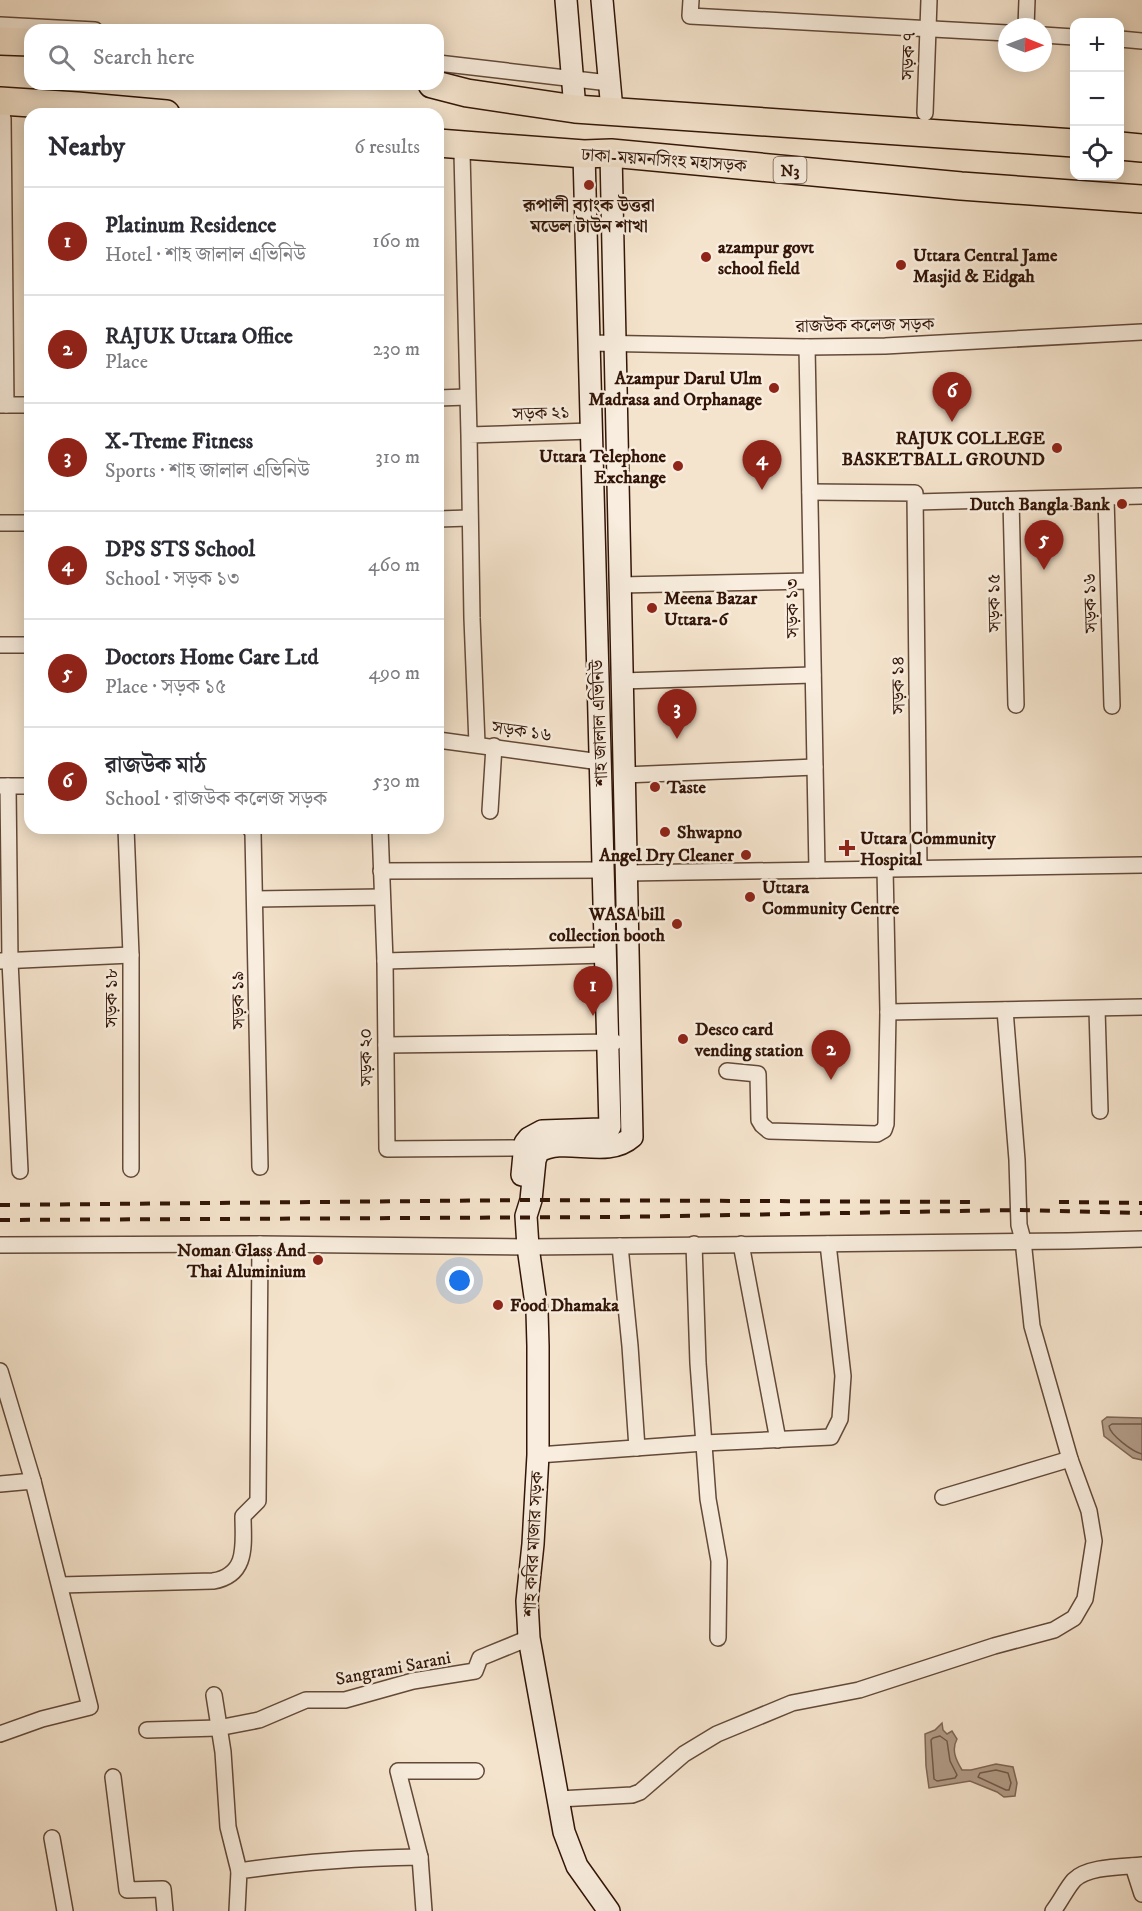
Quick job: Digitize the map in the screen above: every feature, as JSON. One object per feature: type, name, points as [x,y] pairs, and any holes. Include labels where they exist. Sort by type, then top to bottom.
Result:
[{"type":"highway","points":[[0,41],[24,42]]},
{"type":"highway","points":[[444,87],[467,93],[575,109],[1070,143]]},
{"type":"highway","points":[[40,108],[77,106],[99,108]]},
{"type":"highway","points":[[2,110],[24,109]]},
{"type":"highway","points":[[1124,146],[1142,148]]},
{"type":"highway","name":"ঢাকা-ময়মনসিংহ মহাসড়ক","points":[[450,148],[584,154],[611,153],[961,186],[1135,191]]},
{"type":"main road","points":[[566,0],[575,109]]},
{"type":"main road","points":[[602,0],[612,110]]},
{"type":"main road","name":"শাহ জালাল এভিনিউ","points":[[528,1208],[538,1152],[550,1147],[619,1145],[632,1137],[611,153]]},
{"type":"main road","name":"শাহ জালাল এভিনিউ","points":[[524,1148],[529,1138],[542,1131],[610,1127],[600,762],[586,431],[589,343],[584,154]]},
{"type":"main road","points":[[524,1148],[520,1200],[528,1208]]},
{"type":"main road","name":"শাহ কবির মাজার সড়ক","points":[[528,1208],[528,1247],[537,1311],[538,1346],[538,1455],[534,1544],[527,1600],[529,1638],[564,1832],[577,1866],[609,1911]]},
{"type":"street","points":[[691,0],[690,16],[998,33]]},
{"type":"street","name":"সড়ক ৭","points":[[925,113],[929,0]]},
{"type":"street","points":[[1026,18],[1027,0]]},
{"type":"street","points":[[0,25],[24,26]]},
{"type":"street","points":[[1052,36],[1070,37]]},
{"type":"street","points":[[1124,39],[1142,41]]},
{"type":"street","points":[[444,64],[609,83]]},
{"type":"street","points":[[2,110],[3,405],[24,405]]},
{"type":"street","name":"সড়ক ২১","points":[[450,148],[469,435],[586,431]]},
{"type":"street","name":"রাজউক কলেজ সড়ক","points":[[589,343],[885,346],[1142,332]]},
{"type":"street","name":"সড়ক ১৩","points":[[807,347],[817,870]]},
{"type":"street","points":[[444,398],[467,397]]},
{"type":"street","name":"সড়ক ২১","points":[[477,744],[469,518],[469,435],[586,431]]},
{"type":"street","points":[[810,492],[915,493],[915,502],[1142,496]]},
{"type":"street","name":"সড়ক ১৬","points":[[1106,498],[1112,706]]},
{"type":"street","name":"সড়ক ১৫","points":[[1011,500],[1016,705]]},
{"type":"street","name":"সড়ক ১৪","points":[[915,502],[919,868]]},
{"type":"street","points":[[444,519],[469,518]]},
{"type":"street","points":[[0,523],[24,523]]},
{"type":"street","points":[[620,585],[811,581]]},
{"type":"street","points":[[0,645],[24,645]]},
{"type":"street","points":[[622,681],[813,675]]},
{"type":"street","name":"সড়ক ১৬","points":[[444,741],[600,762]]},
{"type":"street","points":[[490,811],[494,746]]},
{"type":"street","points":[[624,775],[815,767]]},
{"type":"street","points":[[20,1171],[5,961],[4,786],[24,786]]},
{"type":"street","name":"সড়ক ১৮","points":[[126,834],[131,955],[131,1169]]},
{"type":"street","name":"সড়ক ১৯","points":[[251,834],[255,899],[260,1167]]},
{"type":"street","name":"সড়ক ২০","points":[[380,834],[385,961],[387,1149],[524,1148]]},
{"type":"street","points":[[627,873],[1142,864]]},
{"type":"street","points":[[727,1071],[758,1074],[759,1120],[769,1131],[877,1134],[884,1130],[888,1012],[885,868]]},
{"type":"street","points":[[381,871],[603,870]]},
{"type":"street","points":[[255,899],[381,897]]},
{"type":"street","points":[[5,961],[131,955]]},
{"type":"street","points":[[385,961],[605,955]]},
{"type":"street","points":[[888,1012],[1142,1007]]},
{"type":"street","points":[[1097,1009],[1100,1111]]},
{"type":"street","points":[[559,1799],[632,1795],[640,1792],[684,1755],[717,1734],[792,1703],[859,1690],[994,1646],[1054,1630],[1074,1618],[1085,1599],[1094,1541],[1089,1510],[1070,1460],[1032,1326],[1018,1210],[1017,1160],[1005,1010]]},
{"type":"street","points":[[386,1045],[630,1042]]},
{"type":"street","points":[[0,1245],[260,1244],[528,1247],[1142,1239]]},
{"type":"street","points":[[60,1585],[213,1581],[225,1577],[238,1567],[243,1552],[243,1516],[258,1501],[260,1244]]},
{"type":"street","points":[[694,1244],[696,1332],[708,1498],[719,1561],[718,1638]]},
{"type":"street","points":[[741,1244],[778,1440]]},
{"type":"street","points":[[538,1455],[831,1437],[840,1419],[843,1376],[828,1244]]},
{"type":"street","points":[[620,1246],[637,1448]]},
{"type":"street","points":[[0,1371],[33,1480],[90,1707],[42,1719],[0,1734]]},
{"type":"street","points":[[943,1497],[1070,1460]]},
{"type":"street","points":[[0,1484],[33,1480]]},
{"type":"street","name":"Sangrami Sarani","points":[[147,1730],[218,1728],[259,1720],[306,1700],[345,1700],[413,1681],[475,1671],[480,1658],[529,1638]]},
{"type":"street","points":[[214,1695],[223,1752],[228,1827],[239,1871],[237,1911]]},
{"type":"street","points":[[424,1911],[420,1857],[398,1771],[476,1771]]},
{"type":"street","points":[[114,1777],[127,1890],[164,1889],[165,1911]]},
{"type":"street","points":[[52,1838],[65,1911]]},
{"type":"street","points":[[239,1871],[355,1858],[420,1857]]},
{"type":"street","points":[[1053,1911],[1076,1878],[1086,1872],[1137,1866],[1142,1894]]},
{"type":"water","points":[[1107,1417],[1142,1418],[1142,1460],[1133,1458],[1104,1436],[1102,1421]]},
{"type":"water","points":[[942,1723],[943,1730],[947,1734],[952,1731],[957,1739],[954,1751],[962,1770],[996,1764],[1013,1767],[1017,1783],[1015,1796],[1004,1797],[970,1781],[929,1788],[925,1734],[935,1730]]},
{"type":"railway","points":[[0,1205],[531,1200],[978,1202]]},
{"type":"railway","points":[[1059,1202],[1142,1203]]},
{"type":"railway","points":[[0,1220],[616,1217],[1018,1210],[1142,1213]]},
{"type":"place","name":"রূপালী ব্যাংক উত্তরা মডেল টাউন শাখা","points":[[589,185]]},
{"type":"place","name":"azampur govt school field","points":[[706,257]]},
{"type":"place","name":"Uttara Central Jame Masjid & Eidgah","points":[[901,265]]},
{"type":"place","name":"Azampur Darul Ulm Madrasa and Orphanage","points":[[774,388]]},
{"type":"place","name":"রাজউক মাঠ","points":[[952,422]]},
{"type":"place","name":"RAJUK COLLEGE BASKETBALL GROUND","points":[[1057,448]]},
{"type":"place","name":"Uttara Telephone Exchange","points":[[678,466]]},
{"type":"place","name":"DPS STS School","points":[[762,490]]},
{"type":"place","name":"Dutch Bangla Bank","points":[[1122,504]]},
{"type":"place","name":"Doctors Home Care Ltd","points":[[1044,570]]},
{"type":"place","name":"Meena Bazar Uttara-6","points":[[652,608]]},
{"type":"place","name":"X-Treme Fitness","points":[[677,739]]},
{"type":"place","name":"Taste","points":[[655,787]]},
{"type":"place","name":"Shwapno","points":[[665,832]]},
{"type":"place","name":"Uttara Community Hospital","points":[[847,848]]},
{"type":"place","name":"Angel Dry Cleaner","points":[[746,855]]},
{"type":"place","name":"Uttara Community Centre","points":[[750,897]]},
{"type":"place","name":"WASA bill collection booth","points":[[677,924]]},
{"type":"place","name":"Platinum Residence","points":[[593,1016]]},
{"type":"place","name":"Desco card vending station","points":[[683,1039]]},
{"type":"place","name":"RAJUK Uttara Office","points":[[831,1080]]},
{"type":"place","name":"Noman Glass And Thai Aluminium","points":[[318,1260]]},
{"type":"place","name":"Food Dhamaka","points":[[498,1305]]}]
